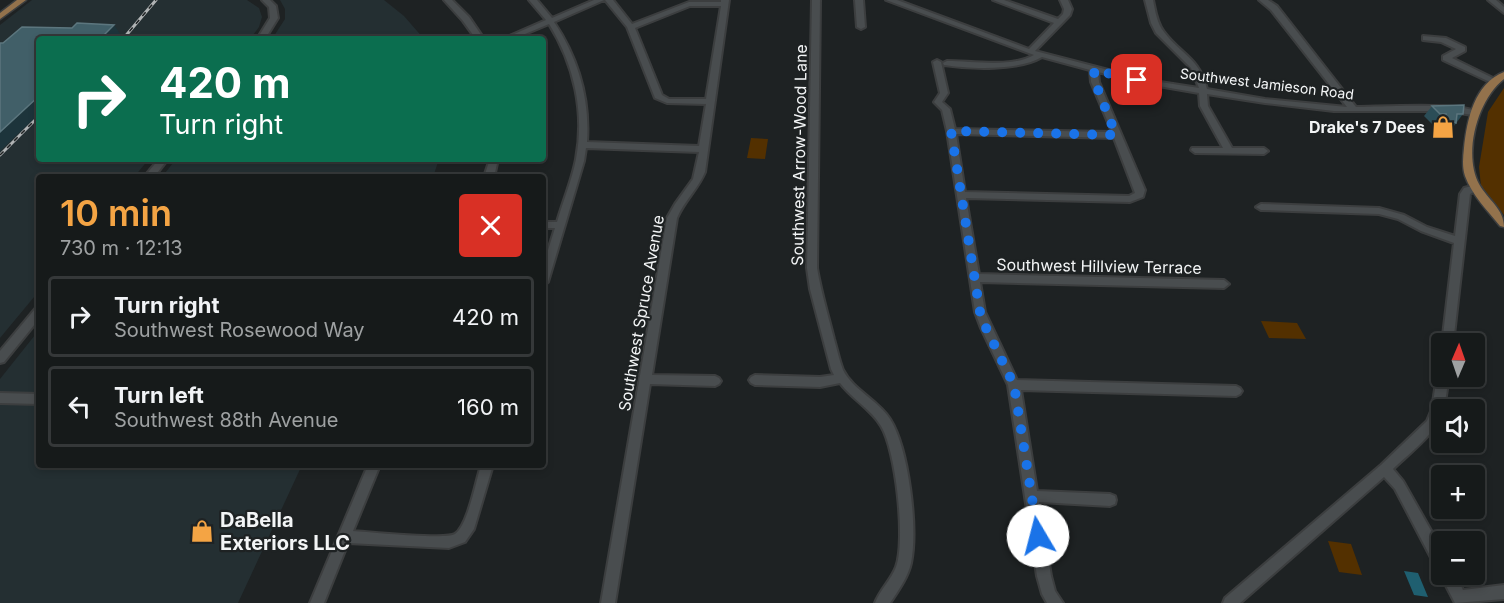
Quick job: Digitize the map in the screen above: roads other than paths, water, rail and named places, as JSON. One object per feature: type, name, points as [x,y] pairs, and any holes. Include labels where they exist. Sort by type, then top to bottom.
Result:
[{"type":"main road","points":[[0,17],[22,0]]},
{"type":"main road","points":[[1500,78],[1480,98],[1473,112],[1468,161],[1470,175],[1476,188],[1504,223]]},
{"type":"street","points":[[263,36],[274,18],[272,6],[266,0]]},
{"type":"street","points":[[448,0],[478,36]]},
{"type":"street","points":[[533,0],[551,21],[562,40],[578,81],[583,145],[546,272]]},
{"type":"street","points":[[514,36],[600,0]]},
{"type":"street","points":[[609,0],[631,27],[658,96],[668,100],[710,102]]},
{"type":"street","name":"Southwest Arrow-Wood Lane","points":[[816,0],[812,268],[815,288],[841,378],[876,410],[893,434],[897,452],[903,495],[905,554],[904,564],[882,603]]},
{"type":"street","points":[[859,0],[861,27]]},
{"type":"street","name":"Southwest Jamieson Road","points":[[890,0],[1030,52],[1147,82],[1265,101],[1354,110],[1445,109],[1473,112]]},
{"type":"street","points":[[997,0],[1059,22]]},
{"type":"street","points":[[1030,52],[1059,22],[1068,9],[1064,0]]},
{"type":"street","points":[[1149,0],[1160,33],[1195,67],[1203,91],[1204,106],[1229,150]]},
{"type":"street","points":[[1263,0],[1274,8],[1354,110]]},
{"type":"street","points":[[1492,0],[1504,11]]},
{"type":"street","points":[[631,27],[689,4],[725,2]]},
{"type":"street","name":"Southwest Spruce Avenue","points":[[608,603],[672,218],[676,207],[698,181],[725,2]]},
{"type":"street","points":[[1426,38],[1443,40],[1462,49],[1446,58],[1500,78]]},
{"type":"street","points":[[947,63],[1021,63],[1033,60],[1040,55]]},
{"type":"street","points":[[937,62],[944,93],[938,102],[946,109],[951,131],[974,278],[986,328],[1014,385],[1046,586],[1056,603]]},
{"type":"street","points":[[962,195],[1130,199],[1140,195],[1140,190],[1095,82],[1094,70]]},
{"type":"street","points":[[951,131],[1116,135]]},
{"type":"street","points":[[583,145],[703,148]]},
{"type":"street","points":[[1196,150],[1264,151]]},
{"type":"street","points":[[152,174],[162,162]]},
{"type":"street","points":[[1448,333],[1465,191],[1476,188]]},
{"type":"street","points":[[1261,207],[1379,211],[1401,217],[1424,229],[1458,241]]},
{"type":"street","points":[[546,225],[561,225]]},
{"type":"street","name":"Southwest Hillview Terrace","points":[[974,278],[1224,284]]},
{"type":"street","points":[[0,359],[36,316]]},
{"type":"street","points":[[755,380],[820,382],[841,378]]},
{"type":"street","points":[[647,379],[715,381]]},
{"type":"street","points":[[1014,385],[1236,391]]},
{"type":"street","points":[[1230,603],[1385,469],[1431,423],[1438,409],[1441,387]]},
{"type":"street","points":[[0,398],[36,399]]},
{"type":"street","points":[[317,603],[373,468]]},
{"type":"street","points":[[344,537],[434,542],[449,542],[460,537],[469,525],[487,468]]},
{"type":"street","points":[[1385,469],[1399,485],[1431,544]]},
{"type":"street","points":[[1032,496],[1110,500]]},
{"type":"street","points":[[1453,585],[1461,600],[1504,592]]},
{"type":"water","points":[[1404,571],[1418,573],[1428,597],[1414,595]]},
{"type":"railway","points":[[126,36],[156,0]]},
{"type":"railway","points":[[0,155],[36,119]]},
{"type":"place","name":"Drake's 7 Dees","points":[[1443,127]]},
{"type":"place","name":"DaBella Exteriors LLC","points":[[202,531]]}]
